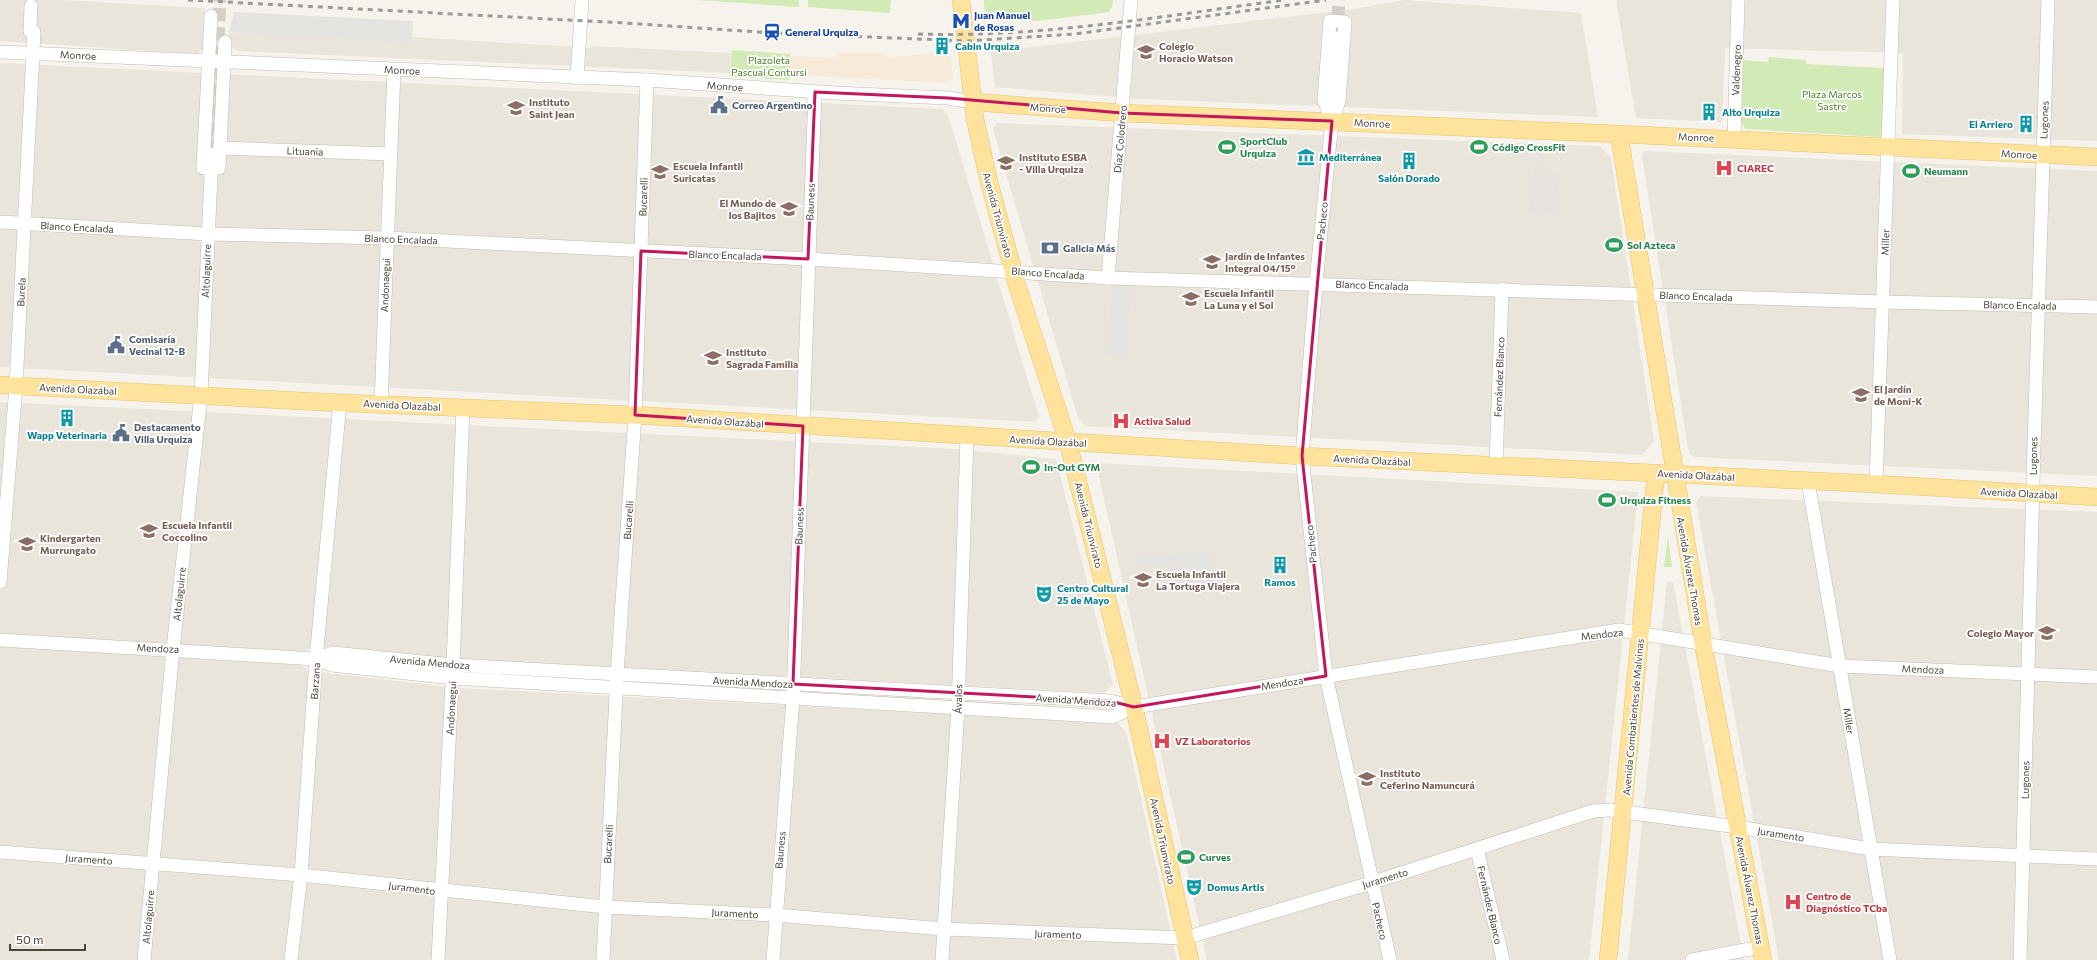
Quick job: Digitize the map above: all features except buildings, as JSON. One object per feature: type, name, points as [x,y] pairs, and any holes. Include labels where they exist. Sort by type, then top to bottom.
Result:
[{"type":"main road","name":"Avenida Triunvirato","points":[[961,0],[978,137],[1013,270],[1068,442],[1134,707],[1190,960]]},
{"type":"main road","name":"Monroe","points":[[974,102],[1122,113],[1734,139],[1888,148],[2097,157]]},
{"type":"main road","name":"Avenida Álvarez Thomas","points":[[1619,134],[1676,474],[1678,499],[1703,643],[1762,953]]},
{"type":"main road","name":"Avenida Olazábal","points":[[8,385],[463,408],[635,415],[966,437],[1302,456],[1876,484],[2097,497]]},
{"type":"main road","name":"Avenida Combatientes de Malvinas","points":[[1608,960],[1624,811],[1656,473]]},
{"type":"street","points":[[576,78],[578,0]]},
{"type":"street","name":"Díaz Colodrero","points":[[1108,278],[1131,0]]},
{"type":"street","name":"Valdenegro","points":[[1734,139],[1738,0]]},
{"type":"street","name":"Miller","points":[[1876,484],[1893,0]]},
{"type":"street","name":"Lugones","points":[[2020,960],[2024,857],[2032,494],[2048,0]]},
{"type":"street","name":"Burela","points":[[0,582],[8,385],[25,223],[34,32],[30,31],[31,6]]},
{"type":"street","name":"Altolaguirre","points":[[208,231],[200,219],[211,16]]},
{"type":"street","name":"Pacheco","points":[[1330,21],[1346,22],[1339,100],[1332,121],[1324,100],[1330,21]]},
{"type":"street","name":"Pacheco","points":[[1336,38],[1332,121],[1316,284],[1302,456],[1326,676],[1371,883],[1390,960]]},
{"type":"street","name":"Altolaguirre","points":[[144,960],[173,649],[201,395],[208,231],[215,218],[216,151],[225,42]]},
{"type":"street","name":"Monroe","points":[[0,52],[647,80],[815,92],[948,98],[974,102]]},
{"type":"street","name":"Andonaegui","points":[[381,404],[394,70]]},
{"type":"street","name":"Bucarelli","points":[[603,960],[617,680],[635,415],[647,80]]},
{"type":"street","name":"Bauness","points":[[773,960],[775,915],[793,698],[815,92]]},
{"type":"street","name":"Lituania","points":[[216,151],[390,154]]},
{"type":"street","name":"Blanco Encalada","points":[[0,222],[387,238],[808,259],[1013,270],[1108,278],[1502,289],[1883,302],[2097,307]]},
{"type":"street","name":"Fernández Blanco","points":[[1496,466],[1502,289]]},
{"type":"street","name":"Barzana","points":[[292,960],[301,874],[316,658],[340,402]]},
{"type":"street","name":"Andonaegui","points":[[438,960],[453,672],[463,408]]},
{"type":"street","name":"Ávalos","points":[[942,960],[958,708],[966,437]]},
{"type":"street","name":"Miller","points":[[1808,481],[1890,960]]},
{"type":"street","name":"Mendoza","points":[[1134,707],[1619,630],[1840,666],[2097,677]]},
{"type":"street","name":"Mendoza","points":[[0,640],[316,658]]},
{"type":"street","name":"Avenida Mendoza","points":[[316,658],[333,653],[453,672],[617,680],[793,684],[1110,701],[1134,707]]},
{"type":"street","name":"Avenida Mendoza","points":[[617,680],[793,698],[1113,717],[1134,707]]},
{"type":"street","name":"Juramento","points":[[0,852],[301,874],[441,891],[605,907],[775,915],[944,929],[1185,938],[1371,883],[1593,812],[1610,810],[1738,827],[1870,849],[2024,857],[2097,859]]},
{"type":"street","name":"Fernández Blanco","points":[[1476,849],[1503,960]]},
{"type":"street","points":[[1692,960],[1762,953]]},
{"type":"highlighted area","points":[[815,92],[948,98],[1122,113],[1332,121],[1302,456],[1326,676],[1134,707],[1110,701],[793,684],[803,426],[635,415],[641,251],[808,259]]},
{"type":"shaded area","points":[[0,0],[62,0],[205,8],[203,48],[197,54],[0,41]]},
{"type":"shaded area","points":[[1405,0],[1581,13],[1598,117],[1142,99],[995,87],[991,52],[1354,9]]},
{"type":"shaded area","points":[[1616,0],[2097,0],[2097,141],[1902,134],[1903,53],[1725,48],[1722,122],[1636,118]]},
{"type":"shaded area","points":[[234,12],[413,21],[412,43],[229,32]]},
{"type":"shaded area","points":[[229,32],[412,42],[413,37],[591,48],[592,46],[731,53],[730,73],[237,51],[227,44]]},
{"type":"shaded area","points":[[951,52],[953,77],[949,83],[790,75],[790,56],[837,58],[837,53],[885,53],[889,57]]},
{"type":"shaded area","points":[[0,63],[942,109],[948,115],[1039,417],[1035,422],[0,367]]},
{"type":"shaded area","points":[[997,123],[1599,146],[1611,158],[1654,441],[1642,455],[1086,426],[1078,418],[993,129]]},
{"type":"shaded area","points":[[1536,147],[1546,148],[1544,173],[1559,175],[1555,215],[1530,213]]},
{"type":"shaded area","points":[[1644,151],[2097,171],[2097,476],[1695,457],[1689,454],[1642,156]]},
{"type":"shaded area","points":[[1111,285],[1132,286],[1127,356],[1107,354]]},
{"type":"shaded area","points":[[0,402],[954,449],[1056,459],[1113,684],[1104,693],[461,659],[310,648],[301,653],[300,664],[308,671],[460,688],[1118,723],[1126,732],[1177,960],[0,960]]},
{"type":"shaded area","points":[[1096,463],[1638,492],[1589,960],[1207,960]]},
{"type":"shaded area","points":[[1700,496],[2097,512],[2097,960],[1779,960],[1696,502]]},
{"type":"shaded area","points":[[1211,551],[1214,582],[1169,585],[1168,563],[1136,566],[1135,556]]},
{"type":"shaded area","points":[[1667,582],[1673,582],[1744,960],[1628,960]]},
{"type":"green space","points":[[696,0],[799,0],[799,7]]},
{"type":"green space","points":[[808,0],[891,0],[890,13],[808,7]]},
{"type":"green space","points":[[984,0],[1113,0],[1110,12],[1038,21],[985,18]]},
{"type":"green space","name":"Plazoleta Pascual Contursi","points":[[732,50],[790,54],[790,80],[730,77]]},
{"type":"green space","name":"Plaza Marcos Sastre","points":[[1769,57],[1806,60],[1806,64],[1885,68],[1883,132],[1880,137],[1745,129],[1741,121],[1743,60],[1768,62]]},
{"type":"green space","points":[[1668,536],[1672,567],[1664,567]]},
{"type":"tunnel","points":[[212,154],[220,0]]},
{"type":"tunnel","points":[[1337,38],[1339,0]]},
{"type":"railway","points":[[188,0],[625,23],[773,33],[967,41],[1075,34],[1326,0]]},
{"type":"railway","points":[[918,34],[1010,33],[1056,29],[1147,19],[1284,0]]},
{"type":"place","name":"Juan Manuel de Rosas","points":[[961,21]]},
{"type":"place","name":"General Urquiza","points":[[772,32]]},
{"type":"place","name":"Cabin Urquiza","points":[[942,46]]},
{"type":"place","name":"Colegio Horacio Watson","points":[[1146,52]]},
{"type":"place","name":"Correo Argentino","points":[[719,105]]},
{"type":"place","name":"Instituto Saint Jean","points":[[516,108]]},
{"type":"place","name":"Alto Urquiza","points":[[1709,112]]},
{"type":"place","name":"El Arriero","points":[[2026,124]]},
{"type":"place","name":"SportClub Urquiza","points":[[1227,147]]},
{"type":"place","name":"Código CrossFit","points":[[1479,147]]},
{"type":"place","name":"Mediterránea","points":[[1306,157]]},
{"type":"place","name":"Salón Dorado","points":[[1409,161]]},
{"type":"place","name":"Instituto ESBA - Villa Urquiza","points":[[1006,163]]},
{"type":"place","name":"CIAREC","points":[[1724,168]]},
{"type":"place","name":"Neumann","points":[[1911,171]]},
{"type":"place","name":"Escuela Infantil Suricatas","points":[[660,172]]},
{"type":"place","name":"El Mundo de los Bajitos","points":[[789,209]]},
{"type":"place","name":"Sol Azteca","points":[[1614,245]]},
{"type":"place","name":"Galicia Más","points":[[1050,248]]},
{"type":"place","name":"Jardín de Infantes Integral 04/15°","points":[[1212,262]]},
{"type":"place","name":"Escuela Infantil La Luna y el Sol","points":[[1191,299]]},
{"type":"place","name":"Comisaría Vecinal 12-B","points":[[116,345]]},
{"type":"place","name":"Instituto Sagrada Familia","points":[[713,358]]},
{"type":"place","name":"El Jardín de Moni-K","points":[[1861,395]]},
{"type":"place","name":"Wapp Veterinaria","points":[[67,418]]},
{"type":"place","name":"Activa Salud","points":[[1121,421]]},
{"type":"place","name":"Destacamento Villa Urquiza","points":[[121,433]]},
{"type":"place","name":"In-Out GYM","points":[[1031,467]]},
{"type":"place","name":"Urquiza Fitness","points":[[1607,500]]},
{"type":"place","name":"Escuela Infantil Coccolino","points":[[149,531]]},
{"type":"place","name":"Kindergarten Murrungato","points":[[27,544]]},
{"type":"place","name":"Ramos","points":[[1280,565]]},
{"type":"place","name":"Escuela Infantil La Tortuga Viajera","points":[[1143,580]]},
{"type":"place","name":"Centro Cultural 25 de Mayo","points":[[1044,594]]},
{"type":"place","name":"Colegio Mayor","points":[[2047,633]]},
{"type":"place","name":"VZ Laboratorios","points":[[1162,741]]},
{"type":"place","name":"Instituto Ceferino Namuncurá","points":[[1367,779]]},
{"type":"place","name":"Curves","points":[[1186,857]]},
{"type":"place","name":"Domus Artis","points":[[1194,887]]},
{"type":"place","name":"Centro de Diagnóstico TCba","points":[[1793,902]]}]
